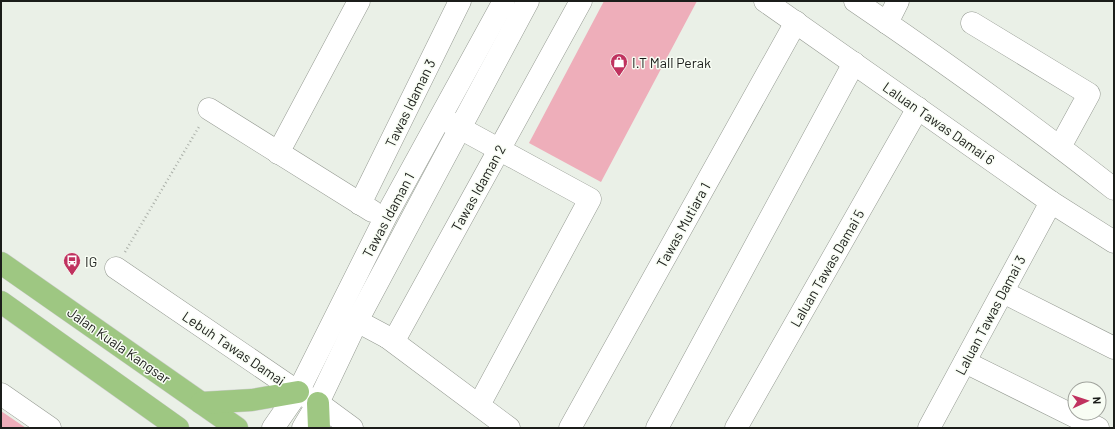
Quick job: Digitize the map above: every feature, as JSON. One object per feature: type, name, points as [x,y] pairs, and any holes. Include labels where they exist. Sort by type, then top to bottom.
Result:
[{"type":"highway","name":"Jalan Kuala Kangsar","points":[[1,262],[237,428]]},
{"type":"highway","points":[[1,302],[178,428]]},
{"type":"highway","points":[[201,403],[252,400],[298,392]]},
{"type":"highway","points":[[318,403],[319,428]]},
{"type":"street","points":[[278,153],[359,1]]},
{"type":"street","name":"Tawas Idaman 3","points":[[360,204],[460,1]]},
{"type":"street","name":"Tawas Idaman 1","points":[[272,428],[298,392],[385,218],[504,1]]},
{"type":"street","name":"Tawas Idaman 1","points":[[303,428],[318,403],[357,321],[528,1]]},
{"type":"street","name":"Tawas Idaman 2","points":[[387,337],[396,337],[581,1]]},
{"type":"street","name":"Laluan Tawas Damai 6","points":[[765,1],[1051,202],[1114,242]]},
{"type":"street","points":[[855,1],[1060,147],[1114,189]]},
{"type":"street","points":[[886,23],[898,1]]},
{"type":"street","name":"Tawas Mutiara 1","points":[[570,428],[796,22]]},
{"type":"street","points":[[972,23],[1089,94],[1060,147]]},
{"type":"street","points":[[657,428],[854,63]]},
{"type":"street","name":"Laluan Tawas Damai 5","points":[[736,428],[918,108]]},
{"type":"street","points":[[209,109],[360,204],[385,218]]},
{"type":"street","points":[[440,117],[590,199],[479,405]]},
{"type":"street","name":"Laluan Tawas Damai 3","points":[[929,428],[1051,202]]},
{"type":"street","name":"Lebuh Tawas Damai","points":[[116,268],[298,392],[318,403],[352,428]]},
{"type":"street","points":[[1003,292],[1114,348]]},
{"type":"street","points":[[357,321],[387,337],[509,428]]},
{"type":"street","points":[[965,362],[1098,428]]},
{"type":"street","points":[[1,394],[50,428]]},
{"type":"path","points":[[116,268],[209,109]]},
{"type":"building","points":[[604,1],[697,1],[601,182],[529,143]]},
{"type":"building","points":[[1,411],[26,428],[1,428]]},
{"type":"place","name":"I.T Mall Perak","points":[[619,77]]},
{"type":"place","name":"IG","points":[[72,276]]}]
